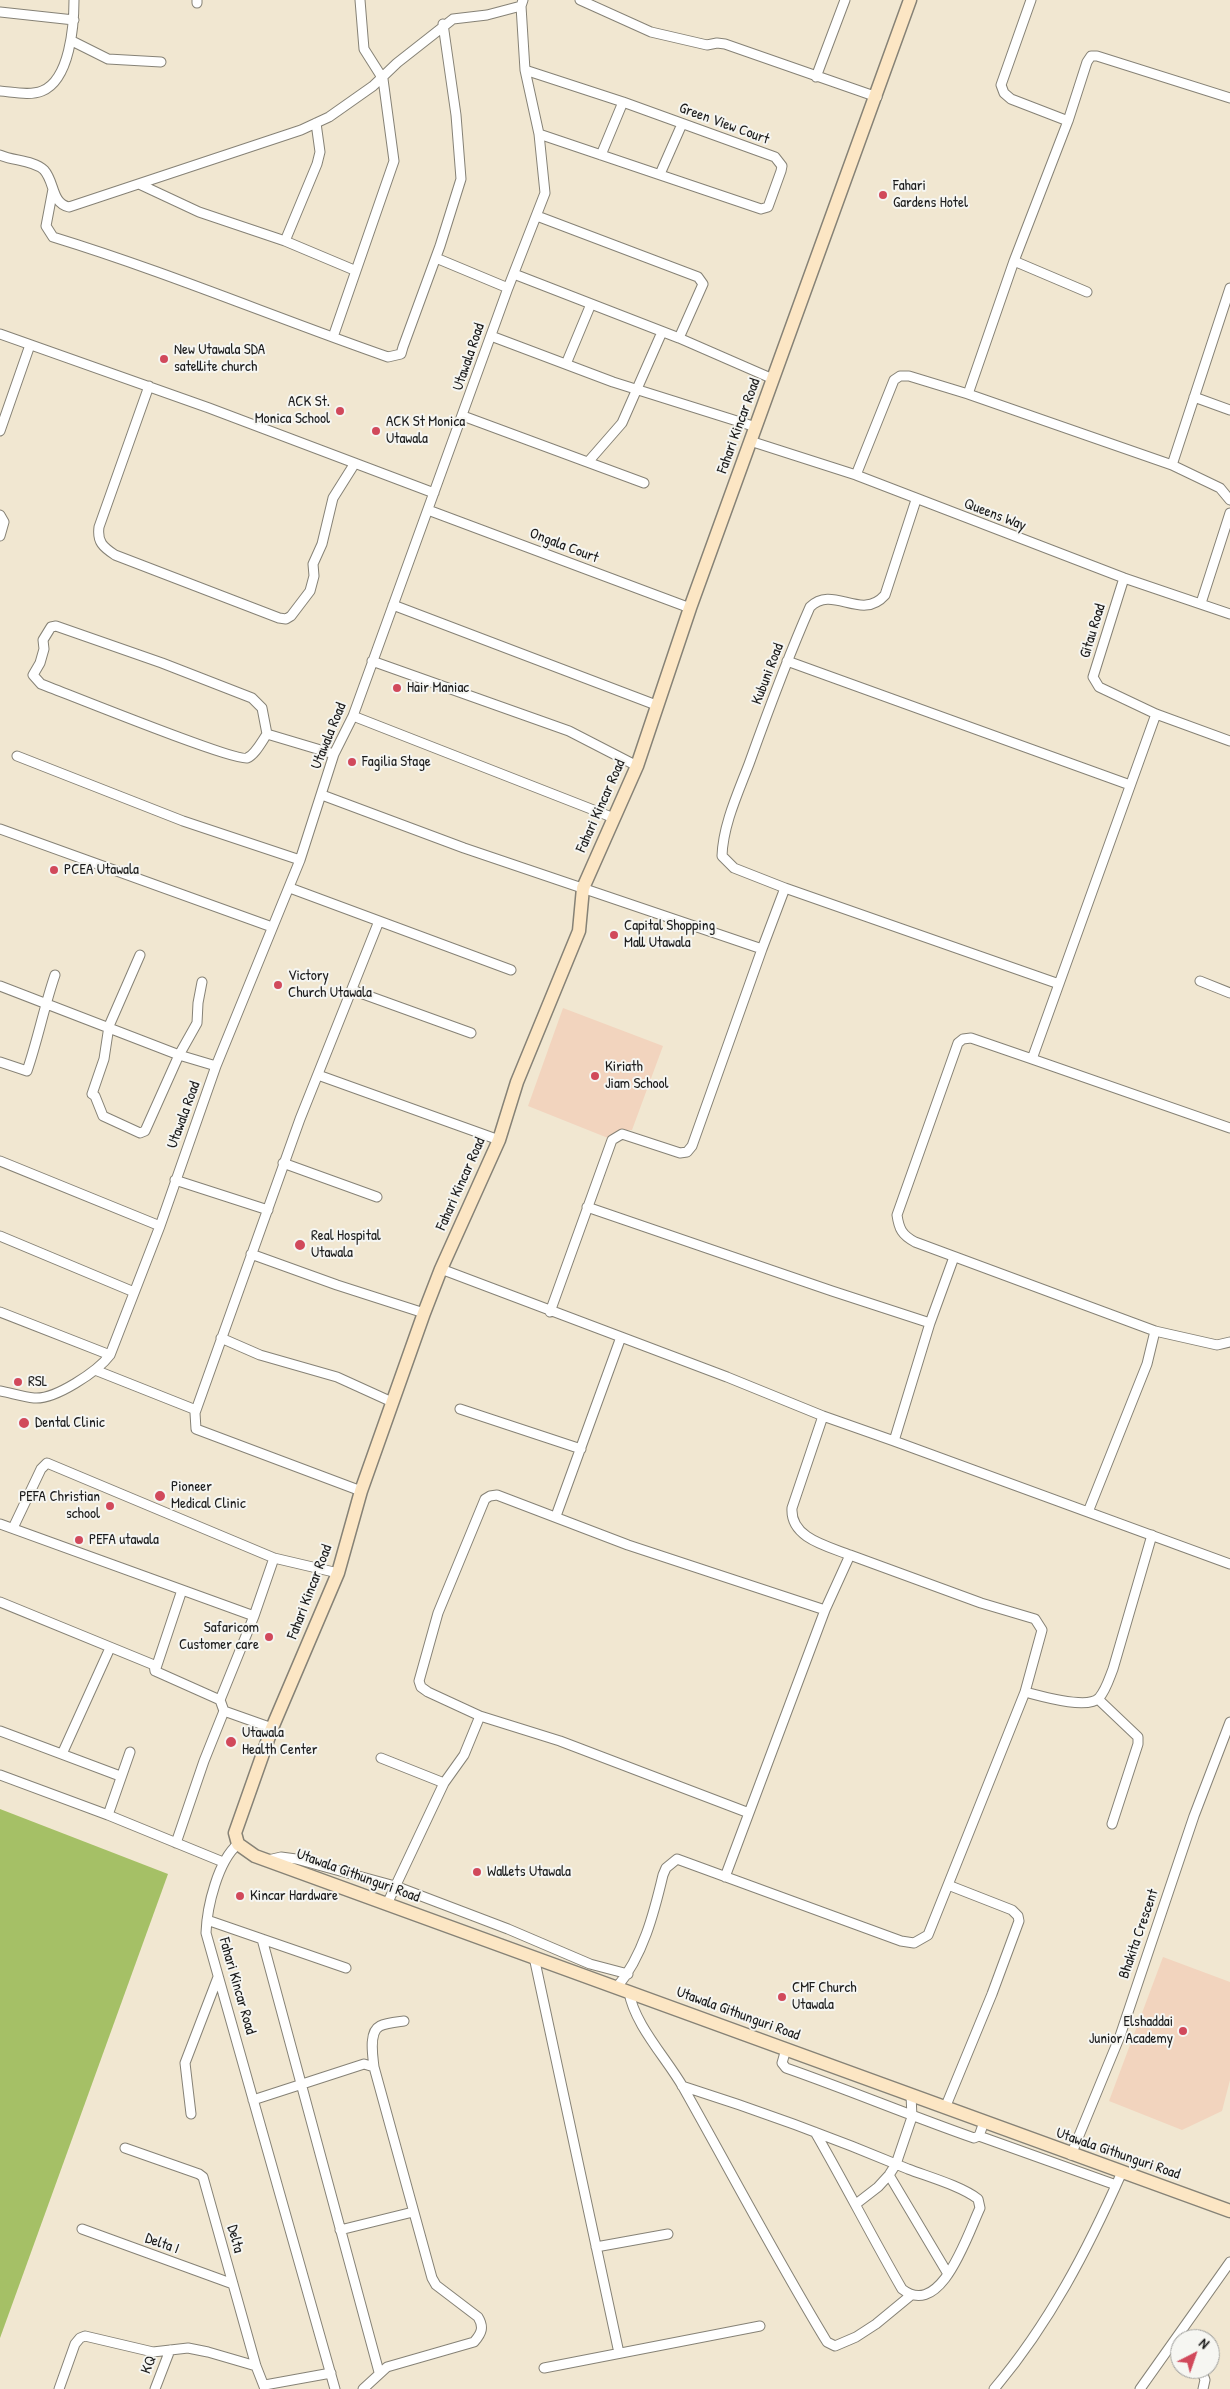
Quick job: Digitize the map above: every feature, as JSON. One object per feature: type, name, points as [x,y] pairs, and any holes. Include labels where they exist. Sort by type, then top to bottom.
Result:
[{"type":"street","points":[[0,91],[34,93],[52,85],[62,69],[72,40],[74,0]]},
{"type":"street","points":[[333,338],[354,270],[394,161],[383,78],[364,49],[360,0]]},
{"type":"street","points":[[580,0],[650,32],[707,45],[725,44],[877,98]]},
{"type":"street","points":[[816,77],[845,0]]},
{"type":"street","name":"Fahari Kincar Road","points":[[335,2389],[208,1944],[206,1920],[223,1862],[230,1851],[238,1844],[235,1833],[272,1728],[338,1573],[361,1491],[424,1313],[441,1269],[499,1140],[517,1082],[579,931],[583,888],[637,766],[690,608],[877,98],[910,0]]},
{"type":"street","points":[[1031,0],[1001,85],[1004,93],[1011,99],[1068,121]]},
{"type":"street","points":[[0,155],[38,166],[46,173],[58,200],[63,205],[69,207],[316,123],[329,117],[383,78],[397,63],[444,24],[453,19],[487,15],[522,3]]},
{"type":"street","name":"Utawala Road","points":[[0,1391],[35,1398],[46,1397],[95,1370],[104,1364],[110,1355],[160,1226],[216,1066],[272,927],[290,888],[334,754],[353,716],[508,288],[545,192],[539,134],[525,70],[522,3]]},
{"type":"street","points":[[0,12],[74,20]]},
{"type":"street","points":[[53,189],[46,226],[48,232],[54,237],[192,283],[333,338],[388,357],[400,354],[436,258],[461,179],[456,115],[444,24]]},
{"type":"street","points":[[72,40],[108,60],[161,62]]},
{"type":"street","points":[[968,394],[1014,261],[1068,121],[1086,62],[1091,56],[1230,98]]},
{"type":"street","name":"Green View Court","points":[[525,70],[623,102],[775,157],[782,166],[782,171],[768,207],[765,210],[539,134]]},
{"type":"street","points":[[601,155],[623,102]]},
{"type":"street","points":[[285,241],[317,164],[320,152],[316,123]]},
{"type":"street","points":[[660,174],[682,124]]},
{"type":"street","points":[[139,184],[199,212],[285,241],[354,270]]},
{"type":"street","points":[[537,216],[698,276],[703,284],[679,338]]},
{"type":"street","points":[[436,258],[508,288]]},
{"type":"street","points":[[1014,261],[1088,292]]},
{"type":"street","points":[[514,274],[679,338],[773,379]]},
{"type":"street","points":[[1172,466],[1230,288]]},
{"type":"street","points":[[566,364],[591,304]]},
{"type":"street","points":[[588,462],[622,423],[662,332]]},
{"type":"street","points":[[0,334],[149,386],[434,493]]},
{"type":"street","points":[[491,336],[637,389],[756,427]]},
{"type":"street","points":[[0,431],[30,345]]},
{"type":"street","points":[[856,476],[894,380],[900,376],[909,376],[968,394],[1172,466],[1220,488],[1230,500]]},
{"type":"street","points":[[149,386],[99,527],[98,537],[101,544],[115,555],[279,618],[286,619],[291,616],[310,591],[314,576],[312,564],[322,544],[333,498],[355,463]]},
{"type":"street","points":[[1194,397],[1230,410]]},
{"type":"street","points":[[463,416],[644,483]]},
{"type":"street","name":"Queens Way","points":[[750,441],[856,476],[1124,578],[1230,614]]},
{"type":"street","name":"Kubuni Road","points":[[785,888],[734,868],[722,856],[725,832],[787,661],[810,607],[815,601],[825,598],[867,606],[878,603],[885,595],[916,500]]},
{"type":"street","name":"Ongala Court","points":[[428,510],[690,608]]},
{"type":"street","points":[[1201,603],[1230,513]]},
{"type":"street","points":[[0,515],[4,522],[0,536]]},
{"type":"street","name":"Gitau Road","points":[[1124,578],[1093,677],[1099,687],[1156,714],[1230,741]]},
{"type":"street","points":[[393,605],[656,705]]},
{"type":"street","points":[[56,626],[252,698],[262,708],[266,734],[251,756],[246,759],[241,758],[210,749],[41,684],[33,675],[40,663],[44,649],[43,640],[51,627],[56,626]]},
{"type":"street","points":[[787,661],[1130,785]]},
{"type":"street","points":[[372,662],[569,731],[637,766]]},
{"type":"street","points":[[1032,1059],[1156,714]]},
{"type":"street","points":[[353,716],[614,818]]},
{"type":"street","points":[[266,734],[334,754]]},
{"type":"street","points":[[17,756],[183,821],[300,860]]},
{"type":"street","points":[[322,795],[464,848],[762,949]]},
{"type":"street","points":[[0,829],[272,927]]},
{"type":"street","points":[[290,888],[511,970]]},
{"type":"street","points":[[550,1312],[612,1140],[622,1134],[680,1153],[686,1152],[692,1146],[785,888],[1059,984]]},
{"type":"street","points":[[361,1491],[196,1429],[196,1410],[283,1163],[379,921]]},
{"type":"street","points":[[140,955],[109,1026],[104,1059],[92,1094],[96,1096],[103,1116],[140,1133],[145,1131],[179,1055],[197,1023],[202,982]]},
{"type":"street","points":[[0,1062],[27,1071],[39,1036],[45,1003],[55,975]]},
{"type":"street","points":[[1200,981],[1230,993]]},
{"type":"street","points":[[0,986],[109,1026],[179,1055],[216,1066]]},
{"type":"street","points":[[352,990],[471,1034]]},
{"type":"street","points":[[1229,1126],[971,1038],[963,1039],[958,1044],[897,1215],[900,1230],[906,1237],[954,1257],[1107,1311],[1155,1331],[1217,1345],[1230,1342]]},
{"type":"street","points":[[318,1075],[499,1140]]},
{"type":"street","points":[[0,1161],[160,1226]]},
{"type":"street","points":[[283,1163],[377,1197]]},
{"type":"street","points":[[175,1180],[268,1210]]},
{"type":"street","points":[[587,1207],[832,1292],[930,1323]]},
{"type":"street","points":[[0,1236],[134,1292]]},
{"type":"street","points":[[251,1254],[337,1285],[424,1313]]},
{"type":"street","points":[[894,1441],[930,1323],[954,1257]]},
{"type":"street","points":[[441,1269],[823,1416],[1230,1564]]},
{"type":"street","points":[[0,1312],[110,1355]]},
{"type":"street","points":[[1088,1512],[1147,1364],[1155,1331]]},
{"type":"street","points":[[556,1516],[621,1337]]},
{"type":"street","points":[[221,1338],[260,1355],[337,1378],[392,1402]]},
{"type":"street","points":[[95,1370],[196,1410]]},
{"type":"street","points":[[460,1408],[581,1449]]},
{"type":"street","points":[[616,1987],[628,1974],[652,1920],[666,1868],[677,1859],[901,1941],[914,1943],[928,1935],[1025,1692],[1042,1630],[1036,1619],[981,1602],[850,1555],[812,1539],[801,1532],[792,1518],[792,1508],[823,1416]]},
{"type":"street","points":[[13,1528],[41,1469],[46,1463],[274,1558],[338,1573]]},
{"type":"street","points":[[749,1813],[560,1741],[480,1716],[421,1688],[419,1680],[438,1613],[485,1499],[497,1495],[637,1548],[825,1610]]},
{"type":"street","points":[[0,1524],[254,1616]]},
{"type":"street","points":[[1025,1692],[1050,1699],[1086,1703],[1098,1699],[1106,1688],[1113,1669],[1152,1535]]},
{"type":"street","points":[[725,1877],[825,1610],[850,1555]]},
{"type":"street","points":[[176,1844],[204,1761],[224,1711],[220,1700],[254,1616],[274,1558]]},
{"type":"street","points":[[155,1671],[182,1590]]},
{"type":"street","points":[[0,1602],[110,1648],[154,1664],[155,1671]]},
{"type":"street","points":[[62,1754],[110,1648]]},
{"type":"street","points":[[155,1671],[220,1700]]},
{"type":"street","points":[[1098,1699],[1138,1736],[1138,1744],[1112,1824]]},
{"type":"street","points":[[224,1711],[272,1728]]},
{"type":"street","points":[[387,1904],[444,1783],[464,1755],[480,1716]]},
{"type":"street","name":"Bhakita Crescent","points":[[1071,2155],[1120,2036],[1185,1843],[1230,1722]]},
{"type":"street","points":[[0,1731],[120,1776]]},
{"type":"street","points":[[108,1815],[120,1776],[130,1752]]},
{"type":"street","points":[[381,1758],[444,1783]]},
{"type":"street","points":[[0,1775],[108,1815],[223,1862]]},
{"type":"street","name":"Utawala Githunguri Road","points":[[238,1844],[250,1854],[266,1860],[534,1957],[587,1970],[616,1987],[629,1992],[1071,2155],[1230,2211]]},
{"type":"street","points":[[266,1860],[281,1857],[340,1870],[395,1886],[508,1929],[587,1970],[628,1974]]},
{"type":"street","points":[[335,1885],[340,1870]]},
{"type":"street","points":[[945,2108],[992,1994],[1019,1921],[1018,1916],[1012,1910],[948,1885]]},
{"type":"street","points":[[206,1920],[346,1968]]},
{"type":"street","points":[[502,1945],[508,1929]]},
{"type":"street","points":[[262,1939],[379,2372]]},
{"type":"street","points":[[534,1957],[619,2353]]},
{"type":"street","points":[[191,2114],[185,2063],[186,2057],[218,1977]]},
{"type":"street","points":[[629,1992],[634,2007],[650,2037],[682,2086],[742,2197],[827,2342],[835,2346],[856,2337],[876,2324],[910,2296]]},
{"type":"street","points":[[363,2389],[379,2372],[387,2367],[474,2342],[482,2331],[483,2324],[478,2317],[436,2285],[432,2278],[374,2068],[373,2041],[376,2031],[380,2026],[404,2021]]},
{"type":"street","points":[[786,2049],[782,2063],[786,2068],[847,2090],[912,2117],[974,2138],[979,2136],[1116,2185]]},
{"type":"street","points":[[253,2100],[364,2064],[374,2068]]},
{"type":"street","points":[[847,2090],[853,2074]]},
{"type":"street","points":[[682,2086],[764,2112],[815,2132],[896,2164],[974,2196],[981,2203],[980,2208],[943,2283],[930,2294],[918,2297],[910,2296],[902,2289],[865,2226],[856,2204],[815,2132]]},
{"type":"street","points":[[856,2204],[878,2187],[896,2164],[912,2117],[911,2095]]},
{"type":"street","points":[[979,2136],[984,2122]]},
{"type":"street","name":"Delta","points":[[125,2148],[203,2177],[256,2366],[265,2387]]},
{"type":"street","points":[[994,2389],[1061,2294],[1093,2237],[1122,2172]]},
{"type":"street","points":[[889,2175],[948,2274]]},
{"type":"street","points":[[340,2230],[414,2212]]},
{"type":"street","name":"Delta I","points":[[82,2229],[233,2284]]},
{"type":"street","points":[[596,2247],[668,2234]]},
{"type":"street","points":[[1187,2329],[1230,2262]]},
{"type":"street","points":[[544,2368],[760,2326]]},
{"type":"street","points":[[58,2389],[75,2344],[80,2338],[86,2336],[153,2352],[188,2348],[256,2366]]},
{"type":"street","name":"KQ","points":[[155,2389],[170,2350]]},
{"type":"street","points":[[1140,2389],[1170,2351]]},
{"type":"street","points":[[265,2387],[331,2373]]},
{"type":"street","points":[[372,2380],[376,2389]]},
{"type":"shaded area","name":"Kiriath Jiam School","points":[[563,1008],[663,1046],[632,1130],[621,1130],[608,1138],[528,1106]]},
{"type":"shaded area","name":"Elshaddai Junior Academy","points":[[1163,1957],[1230,1982],[1230,2080],[1222,2111],[1182,2130],[1109,2101]]},
{"type":"green space","points":[[0,1809],[168,1874],[0,2338]]},
{"type":"place","name":"Fahari Gardens Hotel","points":[[883,195]]},
{"type":"place","name":"New Utawala SDA satellite church","points":[[164,359]]},
{"type":"place","name":"ACK St. Monica School","points":[[340,411]]},
{"type":"place","name":"ACK St Monica Utawala","points":[[376,431]]},
{"type":"place","name":"Hair Maniac","points":[[397,688]]},
{"type":"place","name":"Fagilia Stage","points":[[352,762]]},
{"type":"place","name":"PCEA Utawala","points":[[54,870]]},
{"type":"place","name":"Capital Shopping Mall Utawala","points":[[614,935]]},
{"type":"place","name":"Victory Church Utawala","points":[[278,985]]},
{"type":"place","name":"Kiriath Jiam School","points":[[595,1076]]},
{"type":"place","name":"Real Hospital Utawala","points":[[300,1245]]},
{"type":"place","name":"RSL","points":[[18,1382]]},
{"type":"place","name":"Dental Clinic","points":[[24,1423]]},
{"type":"place","name":"Pioneer Medical Clinic","points":[[160,1496]]},
{"type":"place","name":"PEFA Christian school","points":[[110,1506]]},
{"type":"place","name":"PEFA utawala","points":[[79,1540]]},
{"type":"place","name":"Safaricom Customer care","points":[[269,1637]]},
{"type":"place","name":"Utawala Health Center","points":[[231,1742]]},
{"type":"place","name":"Wallets Utawala","points":[[477,1872]]},
{"type":"place","name":"Kincar Hardware","points":[[240,1896]]},
{"type":"place","name":"CMF Church Utawala","points":[[782,1997]]},
{"type":"place","name":"Elshaddai Junior Academy","points":[[1183,2031]]}]
